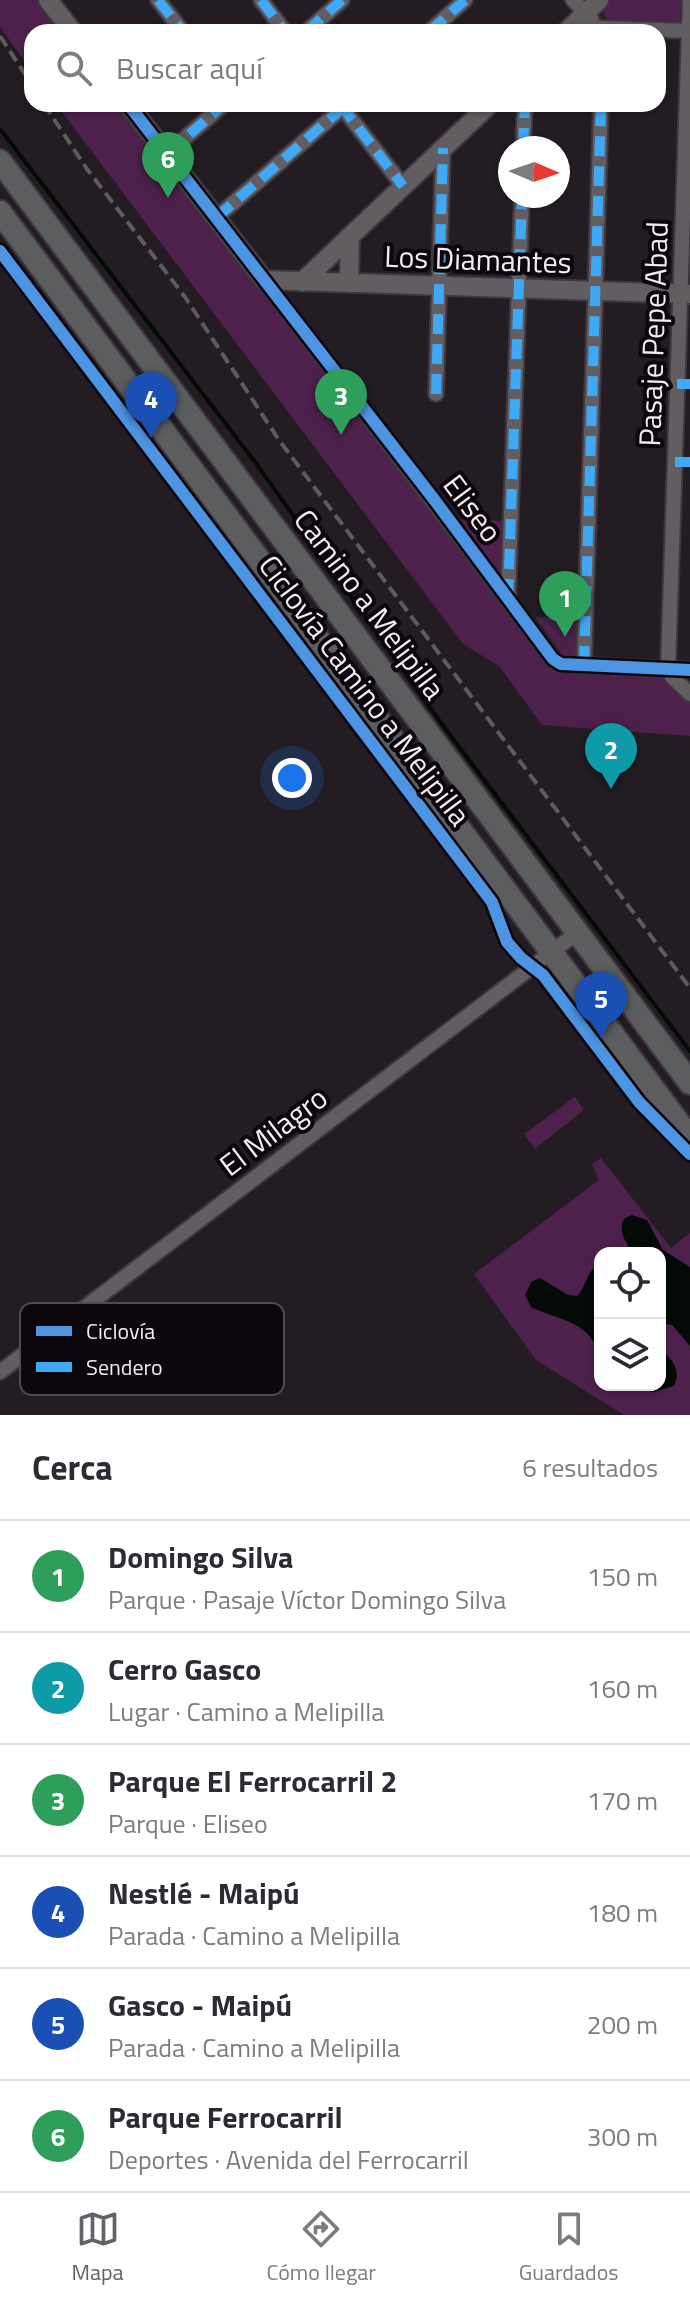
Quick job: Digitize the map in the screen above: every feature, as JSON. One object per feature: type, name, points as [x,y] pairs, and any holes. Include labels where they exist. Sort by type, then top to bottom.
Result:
[{"type":"main road","name":"Camino a Melipilla","points":[[0,161],[690,1083]]},
{"type":"main road","name":"Camino a Melipilla","points":[[0,212],[690,1138]]},
{"type":"main road","points":[[198,476],[223,458]]},
{"type":"main road","points":[[276,581],[300,561]]},
{"type":"main road","points":[[448,812],[473,793]]},
{"type":"street","points":[[48,0],[67,24]]},
{"type":"street","points":[[158,0],[177,24]]},
{"type":"street","points":[[261,0],[279,24]]},
{"type":"street","points":[[315,24],[342,0]]},
{"type":"street","points":[[438,24],[465,0]]},
{"type":"street","points":[[573,18],[599,0]]},
{"type":"street","name":"Pasaje Pepe Abad","points":[[668,669],[682,462],[690,0]]},
{"type":"street","points":[[666,31],[689,31]]},
{"type":"street","points":[[134,112],[264,280]]},
{"type":"street","points":[[167,154],[215,112]]},
{"type":"street","points":[[216,218],[335,112]]},
{"type":"street","points":[[348,112],[403,186]]},
{"type":"street","points":[[302,282],[481,112]]},
{"type":"street","points":[[524,136],[525,112]]},
{"type":"street","points":[[584,666],[601,112]]},
{"type":"street","points":[[436,394],[443,148]]},
{"type":"street","points":[[508,599],[522,208]]},
{"type":"street","points":[[349,283],[350,237]]},
{"type":"street","name":"Los Diamantes","points":[[264,280],[685,294]]},
{"type":"street","name":"Eliseo","points":[[264,280],[553,659],[561,664],[584,666],[690,670]]},
{"type":"street","points":[[668,669],[690,694]]},
{"type":"street","name":"El Milagro","points":[[91,1303],[578,932]]},
{"type":"street","name":"El Milagro","points":[[0,1372],[20,1357]]},
{"type":"shaded area","points":[[0,0],[38,0],[57,24],[24,24],[24,60],[0,27]]},
{"type":"shaded area","points":[[603,0],[681,0],[680,22],[610,20],[604,16]]},
{"type":"shaded area","points":[[62,112],[126,112],[552,665],[661,672],[690,701],[690,736],[542,725],[499,666],[463,644]]},
{"type":"shaded area","points":[[460,519],[505,521],[502,577]]},
{"type":"shaded area","points":[[535,617],[581,619],[580,657],[563,656]]},
{"type":"shaded area","points":[[575,1097],[584,1110],[535,1149],[524,1134]]},
{"type":"shaded area","points":[[601,1158],[671,1248],[690,1233],[690,1415],[624,1415],[536,1360],[474,1274],[599,1180],[592,1164]]},
{"type":"shaded area","points":[[632,1215],[647,1220],[661,1247],[629,1247],[623,1235],[625,1218]]},
{"type":"shaded area","points":[[666,1252],[690,1267],[690,1346],[672,1325],[666,1324]]},
{"type":"shaded area","points":[[594,1268],[594,1342],[579,1327],[531,1307],[525,1295],[531,1282],[540,1278],[568,1295],[577,1296]]},
{"type":"shaded area","points":[[666,1355],[676,1369],[674,1386],[666,1388]]},
{"type":"waterway","points":[[0,129],[255,462],[441,723],[690,1051]]},
{"type":"railway","points":[[0,36],[24,73]]},
{"type":"railway","points":[[49,112],[87,169],[185,297],[279,440],[690,988]]},
{"type":"marked path","points":[[158,0],[177,24]]},
{"type":"marked path","points":[[261,0],[279,24]]},
{"type":"marked path","points":[[315,24],[342,0]]},
{"type":"marked path","points":[[438,24],[465,0]]},
{"type":"marked path","points":[[167,154],[215,112]]},
{"type":"marked path","points":[[216,218],[338,112]]},
{"type":"marked path","points":[[346,112],[403,186]]},
{"type":"marked path","points":[[524,136],[525,112]]},
{"type":"marked path","points":[[584,666],[601,112]]},
{"type":"marked path","points":[[436,394],[443,148]]},
{"type":"marked path","points":[[508,599],[522,208]]},
{"type":"marked path","points":[[677,384],[690,384]]},
{"type":"marked path","points":[[675,462],[690,462]]},
{"type":"cycle path","points":[[134,112],[433,498],[553,659],[561,664],[690,670]]},
{"type":"cycle path","name":"Ciclovía Camino a Melipilla","points":[[0,251],[492,902],[507,942],[543,975],[639,1102],[690,1154]]},
{"type":"place","name":"Parque Ferrocarril","points":[[168,198]]},
{"type":"place","name":"Parque El Ferrocarril 2","points":[[341,435]]},
{"type":"place","name":"Nestlé - Maipú","points":[[151,438]]},
{"type":"place","name":"Domingo Silva","points":[[565,637]]},
{"type":"place","name":"Cerro Gasco","points":[[611,789]]},
{"type":"place","name":"Gasco - Maipú","points":[[601,1038]]}]
